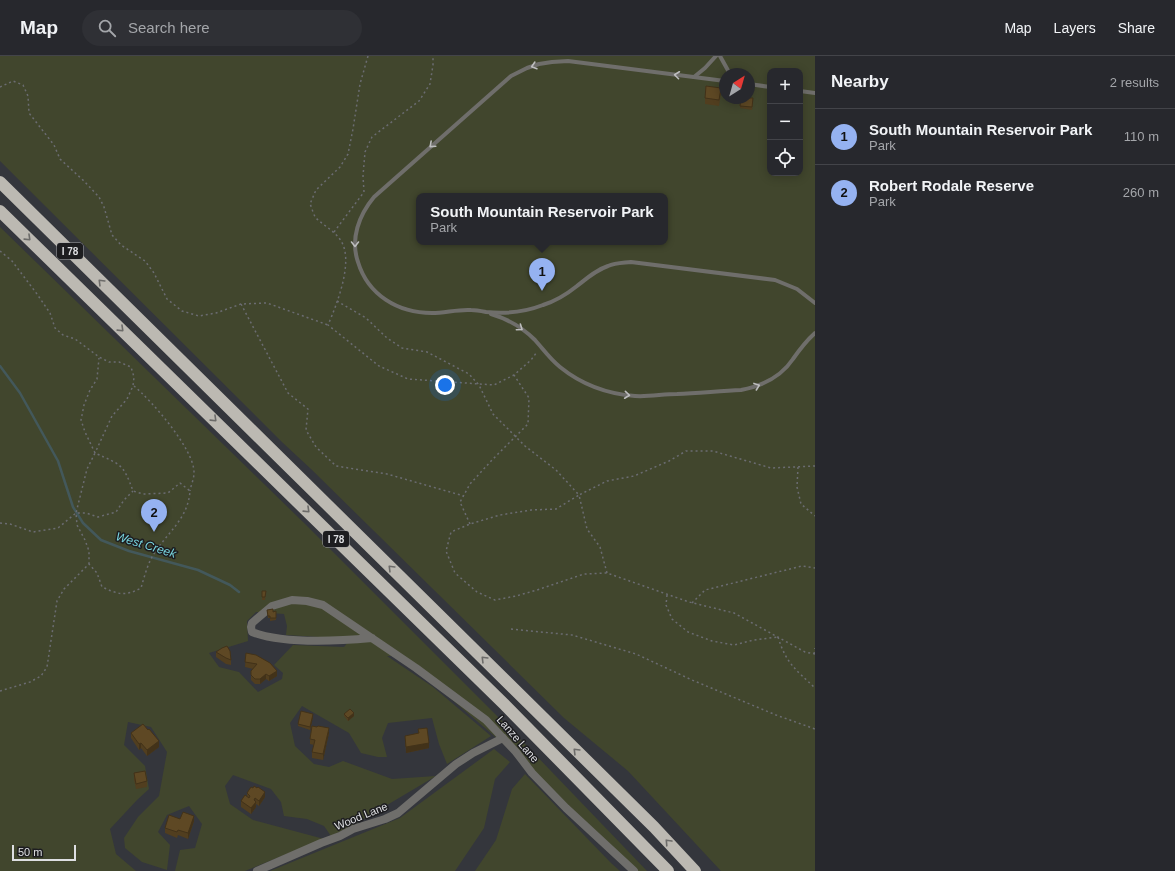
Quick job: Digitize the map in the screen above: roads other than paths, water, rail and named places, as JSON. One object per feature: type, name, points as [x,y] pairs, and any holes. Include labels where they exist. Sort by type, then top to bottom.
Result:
[{"type":"highway","name":"I 78","points":[[0,182],[654,827],[695,871]]},
{"type":"highway","name":"I 78","points":[[0,211],[504,704],[668,871]]},
{"type":"street","name":"Lanze Lane","points":[[372,638],[346,640],[274,638],[252,632],[251,627],[252,623],[272,606],[292,600],[308,600],[323,605],[372,638],[449,691],[486,720],[532,773],[566,808],[634,871]]},
{"type":"street","name":"Wood Lane","points":[[256,871],[340,836],[353,829],[385,819],[398,813],[456,764],[473,753],[503,738]]},
{"type":"lane","points":[[694,77],[716,56]]},
{"type":"lane","points":[[720,56],[727,68]]},
{"type":"lane","points":[[719,80],[568,61],[552,62],[527,68],[511,76],[374,197],[362,214],[355,237],[357,260],[361,271],[366,282],[374,291],[394,305],[419,312],[433,313],[455,310],[507,312],[542,306],[558,299],[598,270],[620,263],[632,262],[775,280],[797,289],[815,303]]},
{"type":"lane","points":[[755,85],[767,87]]},
{"type":"lane","points":[[803,91],[815,93]]},
{"type":"lane","points":[[485,312],[510,321],[524,330],[560,367],[574,377],[596,388],[619,394],[636,396],[741,390],[754,387],[766,382],[787,367],[803,345],[815,332]]},
{"type":"waterway","name":"West Creek","points":[[0,366],[20,393],[58,461],[73,507],[83,523],[101,540],[129,551],[198,570],[230,585],[239,592]]},
{"type":"place","name":"South Mountain Reservoir Park","points":[[542,291]]},
{"type":"place","name":"Robert Rodale Reserve","points":[[154,532]]}]
